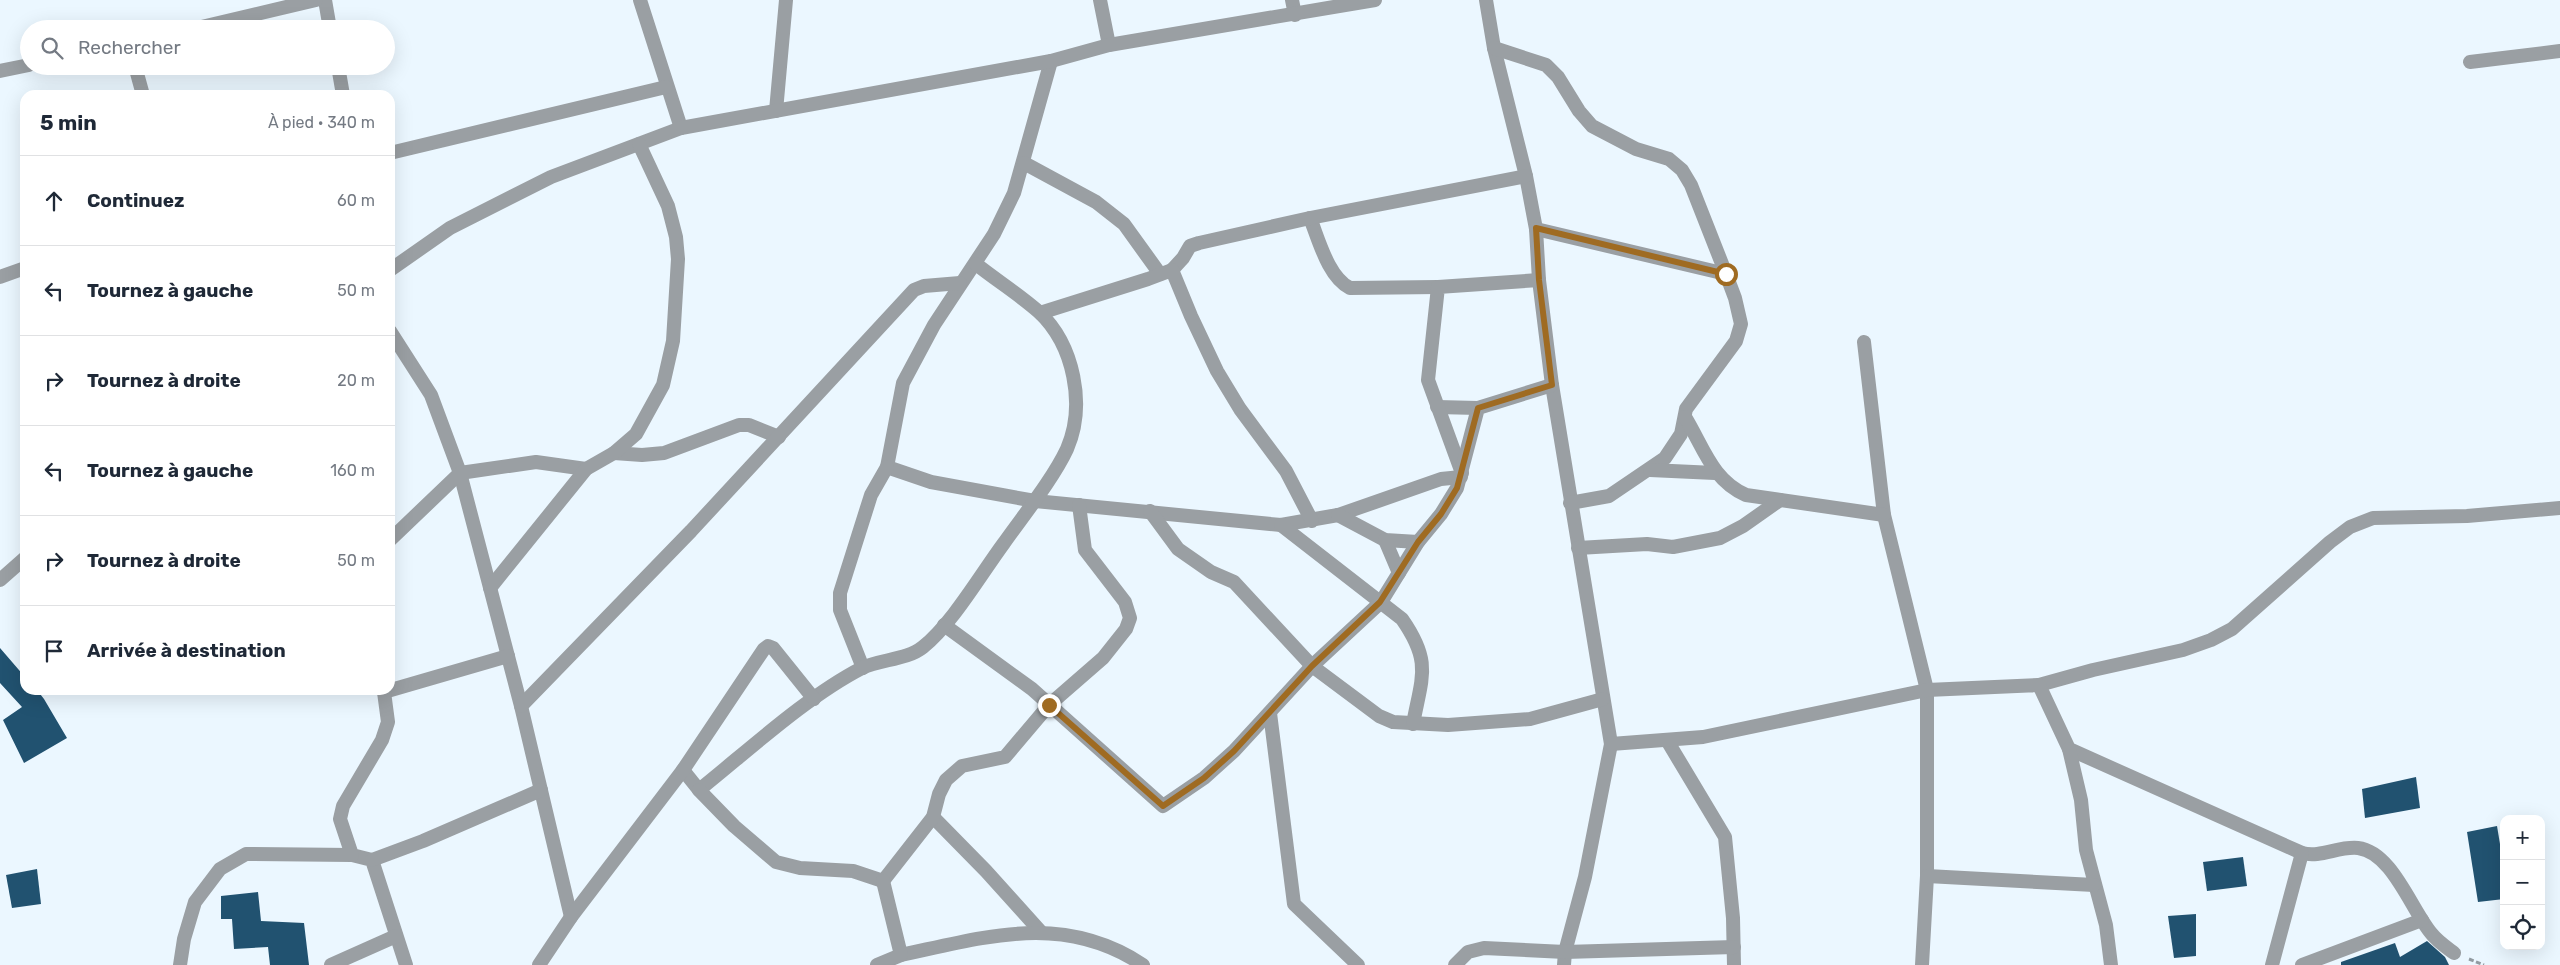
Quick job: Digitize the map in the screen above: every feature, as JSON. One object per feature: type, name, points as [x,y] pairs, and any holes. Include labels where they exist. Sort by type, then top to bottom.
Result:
[{"type":"street","points":[[231,20],[316,0]]},
{"type":"street","points":[[324,0],[328,20]]},
{"type":"street","points":[[640,0],[666,87],[681,128]]},
{"type":"street","points":[[776,112],[786,0]]},
{"type":"street","points":[[1100,0],[1109,45]]},
{"type":"street","points":[[1292,0],[1295,15]]},
{"type":"street","points":[[395,266],[450,228],[550,177],[681,128],[1051,61],[1109,45],[1375,0]]},
{"type":"street","points":[[1486,0],[1494,48],[1526,176],[1536,228],[1539,280],[1552,385],[1611,744],[1585,877],[1565,959]]},
{"type":"street","points":[[1494,48],[1546,65],[1558,77],[1579,111],[1592,126],[1636,149],[1669,159],[1682,170],[1691,185],[1726,274],[1735,298],[1741,324],[1736,341],[1690,401],[1686,409],[1681,434],[1672,450],[1650,470],[1609,496],[1570,503]]},
{"type":"street","points":[[2470,62],[2560,51]]},
{"type":"street","points":[[863,668],[840,610],[840,593],[871,495],[887,467],[903,383],[930,332],[960,283],[976,264],[1014,193],[1024,163],[1051,61]]},
{"type":"street","points":[[0,71],[20,67]]},
{"type":"street","points":[[137,75],[141,90]]},
{"type":"street","points":[[340,75],[343,90]]},
{"type":"street","points":[[395,152],[666,87]]},
{"type":"street","points":[[490,588],[586,469],[614,453],[636,434],[663,385],[673,342],[678,259],[676,237],[668,206],[639,144]]},
{"type":"street","points":[[1024,163],[1096,202],[1124,224],[1166,272],[1217,371],[1240,409],[1286,471],[1312,521]]},
{"type":"street","points":[[1040,313],[1166,272],[1183,258],[1190,246],[1310,218],[1526,176]]},
{"type":"street","points":[[1310,218],[1330,264],[1342,284],[1350,288],[1438,287],[1539,280]]},
{"type":"street","points":[[1536,228],[1726,274]]},
{"type":"street","points":[[699,790],[814,699],[863,668],[920,650],[944,625],[1034,500],[1067,448],[1073,423],[1076,392],[1071,366],[1058,338],[1040,313],[976,264]]},
{"type":"street","points":[[0,277],[20,270]]},
{"type":"street","points":[[521,706],[779,437],[914,290],[924,286],[960,283]]},
{"type":"street","points":[[1438,287],[1428,380],[1462,475]]},
{"type":"street","points":[[395,339],[431,395],[460,473],[521,706],[571,917]]},
{"type":"street","points":[[1864,342],[1884,515],[1928,690],[1927,876],[1922,965]]},
{"type":"street","points":[[1437,407],[1478,408],[1552,385]]},
{"type":"street","points":[[944,625],[1032,689],[1163,806],[1204,778],[1270,713],[1312,666],[1380,602],[1418,542],[1450,501],[1462,475],[1478,408]]},
{"type":"street","points":[[1685,417],[1715,473],[1733,489],[1746,495],[1884,515]]},
{"type":"street","points":[[614,453],[642,455],[664,453],[739,425],[749,425],[779,437]]},
{"type":"street","points":[[395,535],[460,473],[501,465],[536,462],[586,469]]},
{"type":"street","points":[[887,467],[931,482],[1034,500],[1281,525],[1338,515],[1441,479],[1462,475]]},
{"type":"street","points":[[1650,470],[1715,473]]},
{"type":"street","points":[[1578,548],[1646,544],[1673,546],[1712,540],[1743,526],[1780,500]]},
{"type":"street","points":[[883,881],[932,817],[939,794],[946,780],[962,766],[1005,757],[1049,705],[1103,658],[1126,629],[1130,618],[1125,602],[1085,550],[1079,505]]},
{"type":"street","points":[[1611,744],[1668,742],[1703,738],[1928,690],[2039,685],[2093,670],[2183,650],[2211,640],[2232,629],[2330,542],[2350,527],[2373,518],[2467,516],[2560,508]]},
{"type":"street","points":[[1150,511],[1178,549],[1211,572],[1234,582],[1312,666],[1379,716],[1393,722],[1448,725],[1530,719],[1604,699]]},
{"type":"street","points":[[1338,515],[1385,540],[1418,542]]},
{"type":"street","points":[[1281,525],[1402,619],[1422,653],[1423,673],[1413,724]]},
{"type":"street","points":[[1385,540],[1399,573]]},
{"type":"street","points":[[0,580],[20,562]]},
{"type":"street","points":[[540,965],[571,917],[683,770],[711,726],[768,646],[773,648],[814,699]]},
{"type":"street","points":[[395,688],[508,656]]},
{"type":"street","points":[[2039,685],[2069,749],[2081,800],[2086,850],[2106,925],[2112,965]]},
{"type":"street","points":[[352,855],[340,820],[343,806],[382,740],[388,722],[384,695]]},
{"type":"street","points":[[1270,713],[1294,904],[1358,965]]},
{"type":"street","points":[[1668,742],[1725,837],[1734,965]]},
{"type":"street","points":[[2069,749],[2302,853],[2314,856],[2337,849],[2358,848],[2376,854],[2392,872],[2431,934],[2454,953]]},
{"type":"street","points":[[683,770],[699,790],[734,826],[776,862],[800,868],[853,872],[883,881]]},
{"type":"street","points":[[180,965],[184,939],[195,902],[220,869],[246,854],[352,855],[372,860],[541,790]]},
{"type":"street","points":[[932,817],[986,871],[1040,931]]},
{"type":"street","points":[[2272,965],[2302,853]]},
{"type":"street","points":[[372,860],[406,965]]},
{"type":"street","points":[[1927,876],[2094,885]]},
{"type":"street","points":[[883,881],[901,954]]},
{"type":"street","points":[[2302,965],[2422,920]]},
{"type":"street","points":[[877,965],[901,954],[1003,935],[1040,931],[1088,940],[1116,950],[1142,965]]},
{"type":"street","points":[[330,965],[396,936]]},
{"type":"street","points":[[1456,965],[1468,952],[1484,948],[1565,959],[1734,948]]},
{"type":"building","points":[[0,648],[20,671],[20,695],[41,695],[67,738],[24,763],[3,720],[22,707],[0,683]]},
{"type":"building","points":[[2416,777],[2420,808],[2365,818],[2362,789]]},
{"type":"building","points":[[2497,826],[2500,844],[2500,899],[2478,902],[2467,832]]},
{"type":"building","points":[[2243,857],[2247,886],[2207,891],[2203,862]]},
{"type":"building","points":[[37,869],[41,904],[12,908],[6,875]]},
{"type":"building","points":[[258,892],[261,921],[304,923],[309,965],[270,965],[268,947],[234,949],[232,919],[221,919],[221,896]]},
{"type":"building","points":[[2196,914],[2196,956],[2174,958],[2168,916]]},
{"type":"building","points":[[2427,941],[2445,957],[2449,965],[2341,965],[2341,962],[2395,943],[2400,957]]},
{"type":"route","points":[[1049,705],[1163,806],[1204,778],[1234,751],[1312,666],[1380,602],[1418,542],[1441,514],[1457,488],[1478,408],[1552,385],[1539,280],[1536,228],[1726,274]]}]
